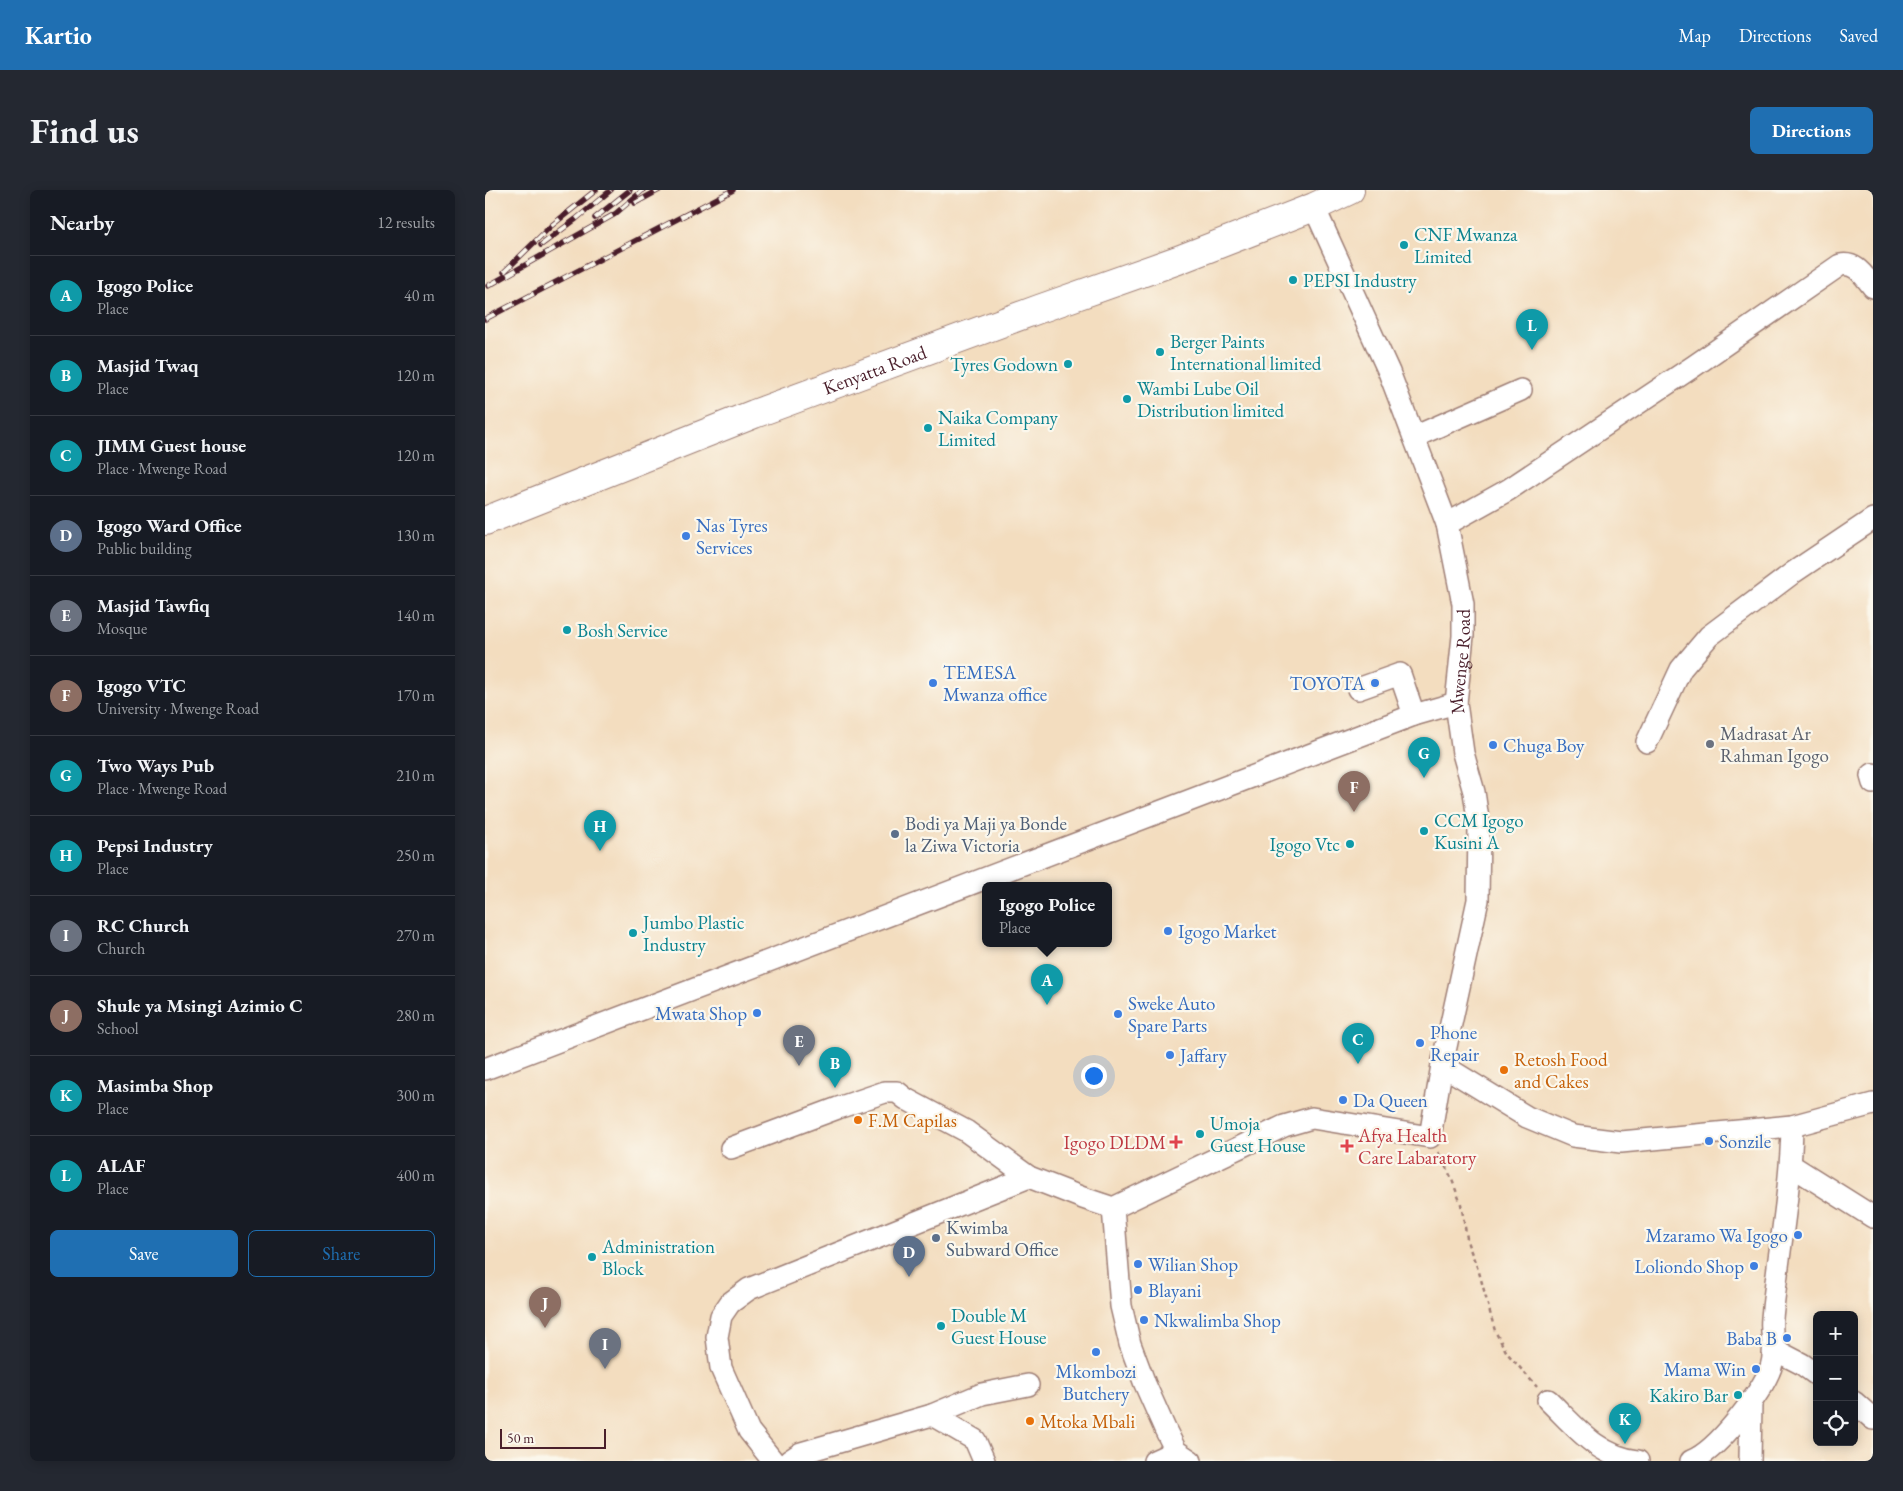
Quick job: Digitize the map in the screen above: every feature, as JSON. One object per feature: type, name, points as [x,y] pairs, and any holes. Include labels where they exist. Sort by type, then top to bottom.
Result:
[{"type":"highway","name":"Kenyatta Road","points":[[485,521],[754,414],[1178,260],[1314,207],[1349,190]]},
{"type":"street","name":"Mwenge Road","points":[[1314,207],[1389,372],[1447,524],[1463,604],[1463,636],[1456,703],[1463,752],[1474,792],[1479,826],[1479,891],[1442,1064],[1430,1137]]},
{"type":"street","points":[[1447,524],[1516,486],[1840,265],[1855,266],[1873,287]]},
{"type":"street","points":[[1414,437],[1521,390]]},
{"type":"street","points":[[1647,742],[1681,669],[1709,636],[1787,577],[1873,519]]},
{"type":"street","points":[[1358,689],[1401,674],[1414,716]]},
{"type":"street","points":[[485,1069],[1414,716],[1456,703]]},
{"type":"street","points":[[1873,774],[1871,776],[1873,783]]},
{"type":"street","points":[[1442,1064],[1527,1117],[1573,1136],[1621,1142],[1792,1126],[1873,1104]]},
{"type":"street","points":[[731,1148],[885,1092],[897,1092],[906,1099],[966,1131],[1029,1176],[1113,1208],[1277,1130],[1312,1118],[1430,1137]]},
{"type":"street","points":[[1691,1461],[1699,1458],[1712,1447],[1751,1401],[1771,1367],[1775,1350],[1771,1322],[1783,1217],[1792,1166],[1792,1126]]},
{"type":"street","points":[[1792,1166],[1873,1217]]},
{"type":"street","points":[[773,1461],[749,1431],[721,1368],[717,1337],[721,1316],[730,1303],[749,1289],[1029,1176]]},
{"type":"street","points":[[1113,1208],[1121,1306],[1130,1344],[1145,1384],[1184,1456],[1154,1461]]},
{"type":"street","points":[[1775,1350],[1813,1372]]},
{"type":"street","points":[[789,1461],[801,1453],[932,1415],[982,1394],[1028,1385]]},
{"type":"street","points":[[1548,1400],[1598,1447],[1614,1456],[1638,1461]]},
{"type":"street","points":[[1750,1461],[1751,1401]]},
{"type":"street","points":[[1858,1406],[1873,1419]]},
{"type":"street","points":[[932,1415],[975,1440],[984,1461]]},
{"type":"path","points":[[1430,1137],[1451,1177],[1461,1204],[1469,1244],[1500,1342],[1507,1353],[1548,1400]]},
{"type":"railway","points":[[504,272],[551,226],[596,190]]},
{"type":"railway","points":[[541,245],[611,190]]},
{"type":"railway","points":[[595,218],[630,190]]},
{"type":"railway","points":[[488,286],[615,214],[643,190]]},
{"type":"railway","points":[[635,203],[659,190]]},
{"type":"railway","points":[[485,319],[733,190]]},
{"type":"place","name":"CNF Mwanza Limited","points":[[1404,245]]},
{"type":"place","name":"PEPSI Industry","points":[[1293,280]]},
{"type":"place","name":"ALAF","points":[[1532,350]]},
{"type":"place","name":"Berger Paints International limited","points":[[1160,352]]},
{"type":"place","name":"Tyres Godown","points":[[1068,364]]},
{"type":"place","name":"Wambi Lube Oil Distribution limited","points":[[1127,399]]},
{"type":"place","name":"Naika Company Limited","points":[[928,428]]},
{"type":"place","name":"Nas Tyres Services","points":[[686,536]]},
{"type":"place","name":"Bosh Service","points":[[567,630]]},
{"type":"place","name":"TEMESA Mwanza office","points":[[933,683]]},
{"type":"place","name":"TOYOTA","points":[[1375,683]]},
{"type":"place","name":"Madrasat Ar Rahman Igogo","points":[[1710,744]]},
{"type":"place","name":"Chuga Boy","points":[[1493,745]]},
{"type":"place","name":"Two Ways Pub","points":[[1424,778]]},
{"type":"place","name":"Igogo VTC","points":[[1354,812]]},
{"type":"place","name":"CCM Igogo Kusini A","points":[[1424,831]]},
{"type":"place","name":"Bodi ya Maji ya Bonde la Ziwa Victoria","points":[[895,834]]},
{"type":"place","name":"Igogo Vtc","points":[[1350,844]]},
{"type":"place","name":"Pepsi Industry","points":[[600,851]]},
{"type":"place","name":"Igogo Market","points":[[1168,931]]},
{"type":"place","name":"Jumbo Plastic Industry","points":[[633,933]]},
{"type":"place","name":"Igogo Police","points":[[1047,1005]]},
{"type":"place","name":"Mwata Shop","points":[[757,1013]]},
{"type":"place","name":"Sweke Auto Spare Parts","points":[[1118,1014]]},
{"type":"place","name":"Phone Repair","points":[[1420,1043]]},
{"type":"place","name":"Jaffary","points":[[1170,1055]]},
{"type":"place","name":"JIMM Guest house","points":[[1358,1064]]},
{"type":"place","name":"Masjid Tawfiq","points":[[799,1066]]},
{"type":"place","name":"Retosh Food and Cakes","points":[[1504,1070]]},
{"type":"place","name":"Masjid Twaq","points":[[835,1088]]},
{"type":"place","name":"Da Queen","points":[[1343,1100]]},
{"type":"place","name":"F.M Capilas","points":[[858,1120]]},
{"type":"place","name":"Umoja Guest House","points":[[1200,1134]]},
{"type":"place","name":"Sonzile","points":[[1709,1141]]},
{"type":"place","name":"Igogo DLDM","points":[[1176,1142]]},
{"type":"place","name":"Afya Health Care Labaratory","points":[[1347,1146]]},
{"type":"place","name":"Mzaramo Wa Igogo","points":[[1798,1235]]},
{"type":"place","name":"Kwimba Subward Office","points":[[936,1238]]},
{"type":"place","name":"Administration Block","points":[[592,1257]]},
{"type":"place","name":"Wilian Shop","points":[[1138,1264]]},
{"type":"place","name":"Loliondo Shop","points":[[1754,1266]]},
{"type":"place","name":"Igogo Ward Office","points":[[909,1277]]},
{"type":"place","name":"Blayani","points":[[1138,1290]]},
{"type":"place","name":"Nkwalimba Shop","points":[[1144,1320]]},
{"type":"place","name":"Double M Guest House","points":[[941,1326]]},
{"type":"place","name":"Shule ya Msingi Azimio C","points":[[545,1328]]},
{"type":"place","name":"Baba B","points":[[1787,1338]]},
{"type":"place","name":"Mkombozi Butchery","points":[[1096,1352]]},
{"type":"place","name":"RC Church","points":[[605,1369]]},
{"type":"place","name":"Mama Win","points":[[1756,1369]]},
{"type":"place","name":"Kakiro Bar","points":[[1738,1395]]},
{"type":"place","name":"Mtoka Mbali","points":[[1030,1421]]},
{"type":"place","name":"Masimba Shop","points":[[1625,1444]]}]
